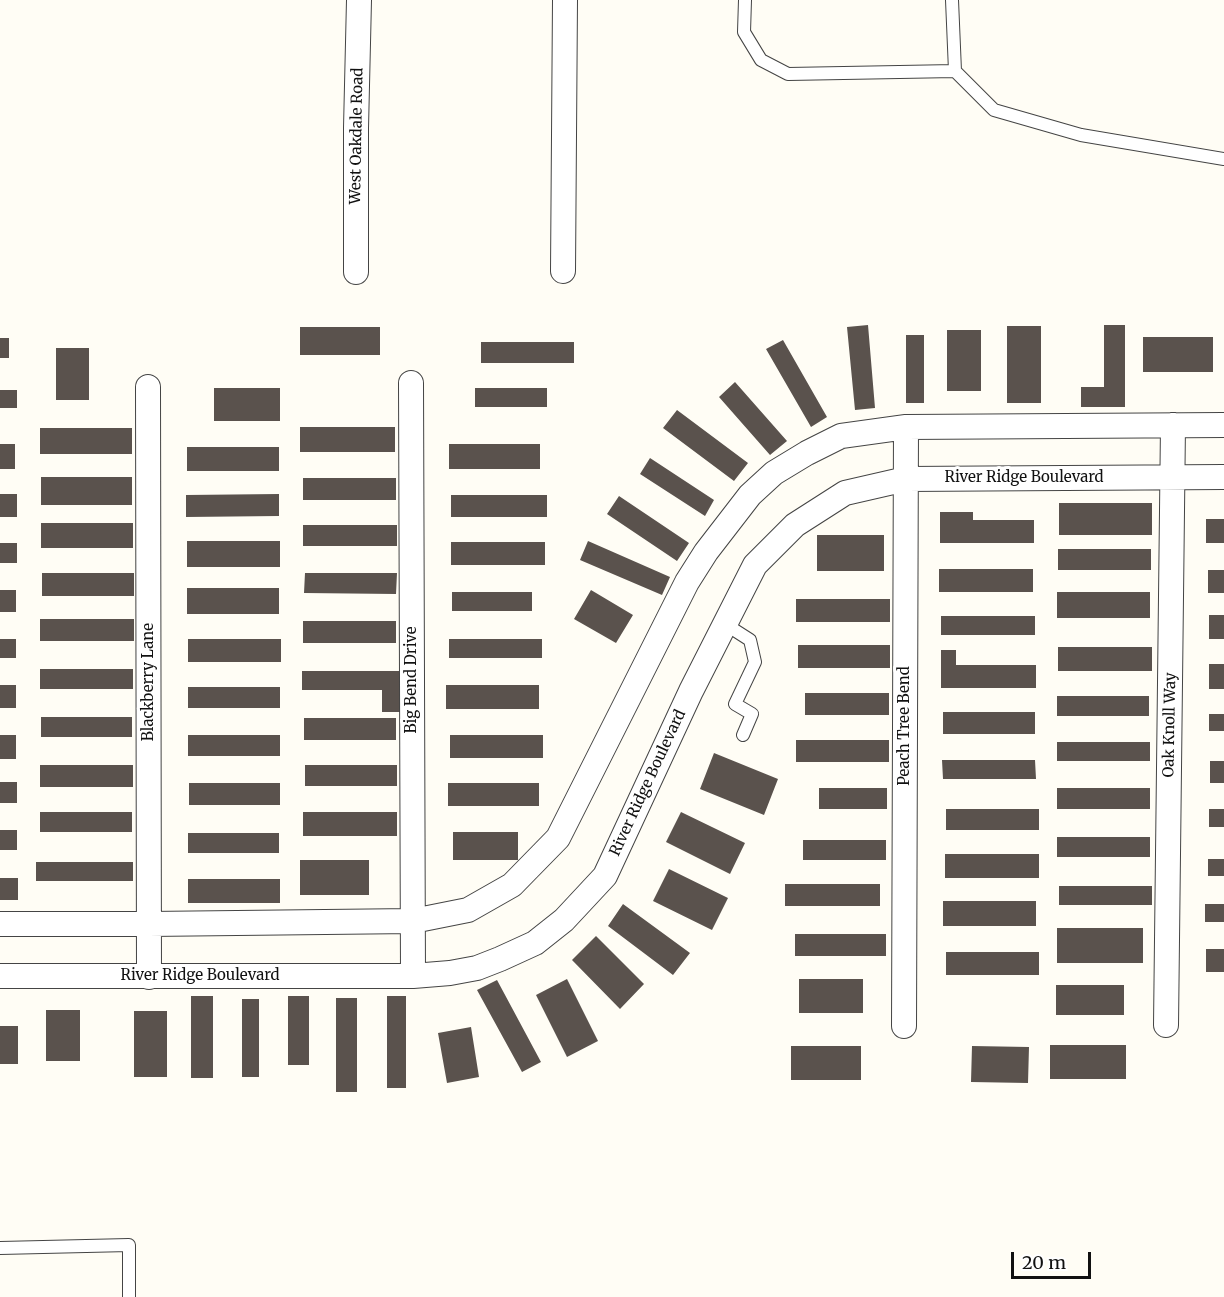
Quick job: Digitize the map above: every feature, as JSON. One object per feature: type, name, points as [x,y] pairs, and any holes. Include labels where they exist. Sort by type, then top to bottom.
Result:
[{"type":"street","name":"West Oakdale Road","points":[[356,272],[359,0]]},
{"type":"street","points":[[564,271],[565,0]]},
{"type":"street","name":"Big Bend Drive","points":[[411,383],[412,976]]},
{"type":"street","name":"Blackberry Lane","points":[[148,387],[149,977]]},
{"type":"street","name":"Oak Knoll Way","points":[[1166,1025],[1173,425]]},
{"type":"street","points":[[0,924],[412,921],[468,910],[512,885],[558,838],[687,582],[706,552],[750,495],[774,473],[841,436],[906,427],[1224,425]]},
{"type":"street","name":"Peach Tree Bend","points":[[904,1026],[906,427]]},
{"type":"street","name":"River Ridge Boulevard","points":[[0,976],[412,976],[477,968],[500,959],[535,943],[564,920],[605,876],[691,691],[755,566],[795,525],[845,494],[906,479],[1224,477]]},
{"type":"lane","points":[[745,0],[744,32],[761,60],[788,74],[955,71]]},
{"type":"lane","points":[[952,0],[955,71],[994,110],[1081,135],[1224,159]]},
{"type":"lane","points":[[725,624],[750,640],[755,662],[735,704],[753,714],[743,735]]},
{"type":"lane","points":[[0,1248],[129,1245],[129,1297]]},
{"type":"building","points":[[868,325],[875,408],[855,410],[847,327]]},
{"type":"building","points":[[1104,325],[1125,325],[1125,407],[1081,407],[1081,387],[1104,387]]},
{"type":"building","points":[[1007,326],[1041,326],[1041,403],[1007,403]]},
{"type":"building","points":[[300,327],[380,327],[380,355],[300,355]]},
{"type":"building","points":[[947,330],[981,330],[981,391],[947,391]]},
{"type":"building","points":[[906,335],[924,335],[924,403],[906,403]]},
{"type":"building","points":[[1143,337],[1213,337],[1213,372],[1143,372]]},
{"type":"building","points":[[0,338],[9,338],[9,358],[0,358]]},
{"type":"building","points":[[783,340],[827,417],[811,427],[766,349]]},
{"type":"building","points":[[481,342],[574,342],[574,363],[481,363]]},
{"type":"building","points":[[56,348],[89,348],[89,400],[56,400]]},
{"type":"building","points":[[735,382],[787,441],[770,455],[719,397]]},
{"type":"building","points":[[214,388],[280,388],[280,421],[214,421]]},
{"type":"building","points":[[475,388],[547,388],[547,407],[475,407]]},
{"type":"building","points":[[0,390],[17,390],[17,408],[0,408]]},
{"type":"building","points":[[677,410],[748,463],[734,481],[663,428]]},
{"type":"building","points":[[300,427],[395,427],[395,452],[300,452]]},
{"type":"building","points":[[40,428],[132,428],[132,454],[40,454]]},
{"type":"building","points":[[0,444],[15,444],[15,469],[0,469]]},
{"type":"building","points":[[449,444],[540,444],[540,469],[449,469]]},
{"type":"building","points":[[187,447],[279,447],[279,471],[187,471]]},
{"type":"building","points":[[650,458],[714,500],[705,516],[640,474]]},
{"type":"building","points":[[41,477],[132,477],[132,505],[41,505]]},
{"type":"building","points":[[303,478],[396,478],[396,500],[303,500]]},
{"type":"building","points":[[0,494],[17,494],[17,517],[0,517]]},
{"type":"building","points":[[279,494],[279,516],[186,517],[186,495]]},
{"type":"building","points":[[451,495],[547,495],[547,517],[451,517]]},
{"type":"building","points":[[619,496],[689,543],[677,561],[607,514]]},
{"type":"building","points":[[1059,503],[1152,503],[1152,535],[1059,535]]},
{"type":"building","points":[[940,512],[973,512],[973,520],[1034,520],[1034,543],[940,543]]},
{"type":"building","points":[[1206,519],[1224,519],[1224,543],[1206,543]]},
{"type":"building","points":[[41,523],[133,523],[133,548],[41,548]]},
{"type":"building","points":[[303,525],[397,525],[397,546],[303,546]]},
{"type":"building","points":[[817,535],[884,535],[884,571],[817,571]]},
{"type":"building","points":[[187,541],[280,541],[280,567],[187,567]]},
{"type":"building","points":[[588,541],[670,577],[662,595],[580,560]]},
{"type":"building","points":[[451,542],[545,542],[545,565],[451,565]]},
{"type":"building","points":[[0,543],[17,543],[17,563],[0,563]]},
{"type":"building","points":[[1058,549],[1151,549],[1151,570],[1058,570]]},
{"type":"building","points":[[939,569],[1033,569],[1033,592],[939,592]]},
{"type":"building","points":[[1208,570],[1224,570],[1224,593],[1208,593]]},
{"type":"building","points":[[42,573],[134,573],[134,596],[42,596]]},
{"type":"building","points":[[305,573],[397,573],[396,594],[304,593]]},
{"type":"building","points":[[187,588],[279,588],[279,614],[187,614]]},
{"type":"building","points":[[0,590],[16,590],[16,612],[0,612]]},
{"type":"building","points":[[591,590],[633,615],[616,643],[574,619]]},
{"type":"building","points":[[452,592],[532,592],[532,611],[452,611]]},
{"type":"building","points":[[1057,592],[1150,592],[1150,618],[1057,618]]},
{"type":"building","points":[[796,599],[890,599],[890,622],[796,622]]},
{"type":"building","points":[[1209,615],[1224,615],[1224,639],[1209,639]]},
{"type":"building","points":[[941,616],[1035,616],[1035,635],[941,635]]},
{"type":"building","points":[[40,619],[134,619],[134,641],[40,641]]},
{"type":"building","points":[[303,621],[396,621],[396,643],[303,643]]},
{"type":"building","points":[[0,639],[16,639],[16,658],[0,658]]},
{"type":"building","points":[[188,639],[281,639],[281,662],[188,662]]},
{"type":"building","points":[[449,639],[542,639],[542,658],[449,658]]},
{"type":"building","points":[[798,645],[890,645],[890,668],[798,668]]},
{"type":"building","points":[[1058,647],[1152,647],[1152,671],[1058,671]]},
{"type":"building","points":[[941,650],[956,650],[956,665],[1036,665],[1036,688],[941,688]]},
{"type":"building","points":[[1209,664],[1224,664],[1224,689],[1209,689]]},
{"type":"building","points":[[40,669],[133,669],[133,689],[40,689]]},
{"type":"building","points":[[302,671],[400,671],[400,712],[382,712],[382,690],[302,690]]},
{"type":"building","points":[[0,685],[16,685],[16,708],[0,708]]},
{"type":"building","points":[[446,685],[539,685],[539,709],[446,709]]},
{"type":"building","points":[[188,687],[280,687],[280,708],[188,708]]},
{"type":"building","points":[[805,693],[889,693],[889,715],[805,715]]},
{"type":"building","points":[[1057,696],[1149,696],[1149,716],[1057,716]]},
{"type":"building","points":[[943,712],[1035,712],[1035,734],[943,734]]},
{"type":"building","points":[[1209,714],[1224,714],[1224,731],[1209,731]]},
{"type":"building","points":[[41,717],[132,717],[132,737],[41,737]]},
{"type":"building","points":[[304,718],[396,718],[396,740],[304,740]]},
{"type":"building","points":[[0,735],[16,735],[16,759],[0,759]]},
{"type":"building","points":[[188,735],[280,735],[280,756],[188,756]]},
{"type":"building","points":[[450,735],[543,735],[543,758],[450,758]]},
{"type":"building","points":[[796,740],[889,740],[889,762],[796,762]]},
{"type":"building","points":[[1057,742],[1150,742],[1150,761],[1057,761]]},
{"type":"building","points":[[714,753],[778,779],[764,815],[700,789]]},
{"type":"building","points":[[942,760],[1035,760],[1036,779],[943,779]]},
{"type":"building","points":[[1210,761],[1224,761],[1224,783],[1210,783]]},
{"type":"building","points":[[40,765],[133,765],[133,787],[40,787]]},
{"type":"building","points":[[305,765],[397,765],[397,786],[305,786]]},
{"type":"building","points":[[0,782],[17,782],[17,803],[0,803]]},
{"type":"building","points":[[189,783],[280,783],[280,805],[189,805]]},
{"type":"building","points":[[448,783],[539,783],[539,806],[448,806]]},
{"type":"building","points":[[819,788],[887,788],[887,809],[819,809]]},
{"type":"building","points":[[1057,788],[1150,788],[1150,809],[1057,809]]},
{"type":"building","points":[[946,809],[1039,809],[1039,830],[946,830]]},
{"type":"building","points":[[1209,809],[1224,809],[1224,827],[1209,827]]},
{"type":"building","points":[[40,812],[132,812],[132,832],[40,832]]},
{"type":"building","points":[[303,812],[397,812],[397,836],[303,836]]},
{"type":"building","points":[[681,812],[745,843],[730,874],[666,842]]},
{"type":"building","points":[[0,830],[17,830],[17,850],[0,850]]},
{"type":"building","points":[[453,832],[518,832],[518,860],[453,860]]},
{"type":"building","points":[[188,833],[279,833],[279,853],[188,853]]},
{"type":"building","points":[[1057,837],[1150,837],[1150,857],[1057,857]]},
{"type":"building","points":[[803,840],[886,840],[886,860],[803,860]]},
{"type":"building","points":[[945,854],[1039,854],[1039,878],[945,878]]},
{"type":"building","points":[[1208,859],[1224,859],[1224,876],[1208,876]]},
{"type":"building","points":[[300,860],[369,860],[369,895],[300,895]]},
{"type":"building","points":[[36,862],[133,862],[133,881],[36,881]]},
{"type":"building","points":[[669,869],[728,898],[712,930],[653,901]]},
{"type":"building","points":[[0,878],[18,878],[18,900],[0,900]]},
{"type":"building","points":[[188,879],[280,879],[280,903],[188,903]]},
{"type":"building","points":[[785,884],[880,884],[880,906],[785,906]]},
{"type":"building","points":[[1059,886],[1152,886],[1152,905],[1059,905]]},
{"type":"building","points":[[943,901],[1036,901],[1036,926],[943,926]]},
{"type":"building","points":[[623,904],[690,953],[673,975],[608,926]]},
{"type":"building","points":[[1205,904],[1224,904],[1224,922],[1205,922]]},
{"type":"building","points":[[1057,928],[1143,928],[1143,963],[1057,963]]},
{"type":"building","points":[[795,934],[886,934],[886,956],[795,956]]},
{"type":"building","points":[[596,936],[644,984],[620,1009],[572,960]]},
{"type":"building","points":[[1206,949],[1224,949],[1224,972],[1206,972]]},
{"type":"building","points":[[946,952],[1039,952],[1039,975],[946,975]]},
{"type":"building","points":[[567,979],[598,1041],[567,1057],[536,995]]},
{"type":"building","points":[[799,979],[863,979],[863,1013],[799,1013]]},
{"type":"building","points":[[497,980],[541,1062],[522,1072],[477,990]]},
{"type":"building","points":[[1056,985],[1124,985],[1124,1015],[1056,1015]]},
{"type":"building","points":[[191,996],[213,996],[213,1078],[191,1078]]},
{"type":"building","points":[[288,996],[309,996],[309,1065],[288,1065]]},
{"type":"building","points":[[387,996],[406,996],[406,1088],[387,1088]]},
{"type":"building","points":[[336,998],[357,998],[357,1092],[336,1092]]},
{"type":"building","points":[[242,999],[259,999],[259,1077],[242,1077]]},
{"type":"building","points":[[46,1010],[80,1010],[80,1061],[46,1061]]},
{"type":"building","points":[[134,1011],[167,1011],[167,1077],[134,1077]]},
{"type":"building","points":[[0,1026],[18,1026],[18,1064],[0,1064]]},
{"type":"building","points":[[471,1027],[479,1077],[447,1083],[438,1033]]},
{"type":"building","points":[[1050,1045],[1126,1045],[1126,1079],[1050,1079]]},
{"type":"building","points":[[791,1046],[861,1046],[861,1080],[791,1080]]},
{"type":"building","points":[[972,1046],[1029,1047],[1028,1083],[971,1082]]}]
